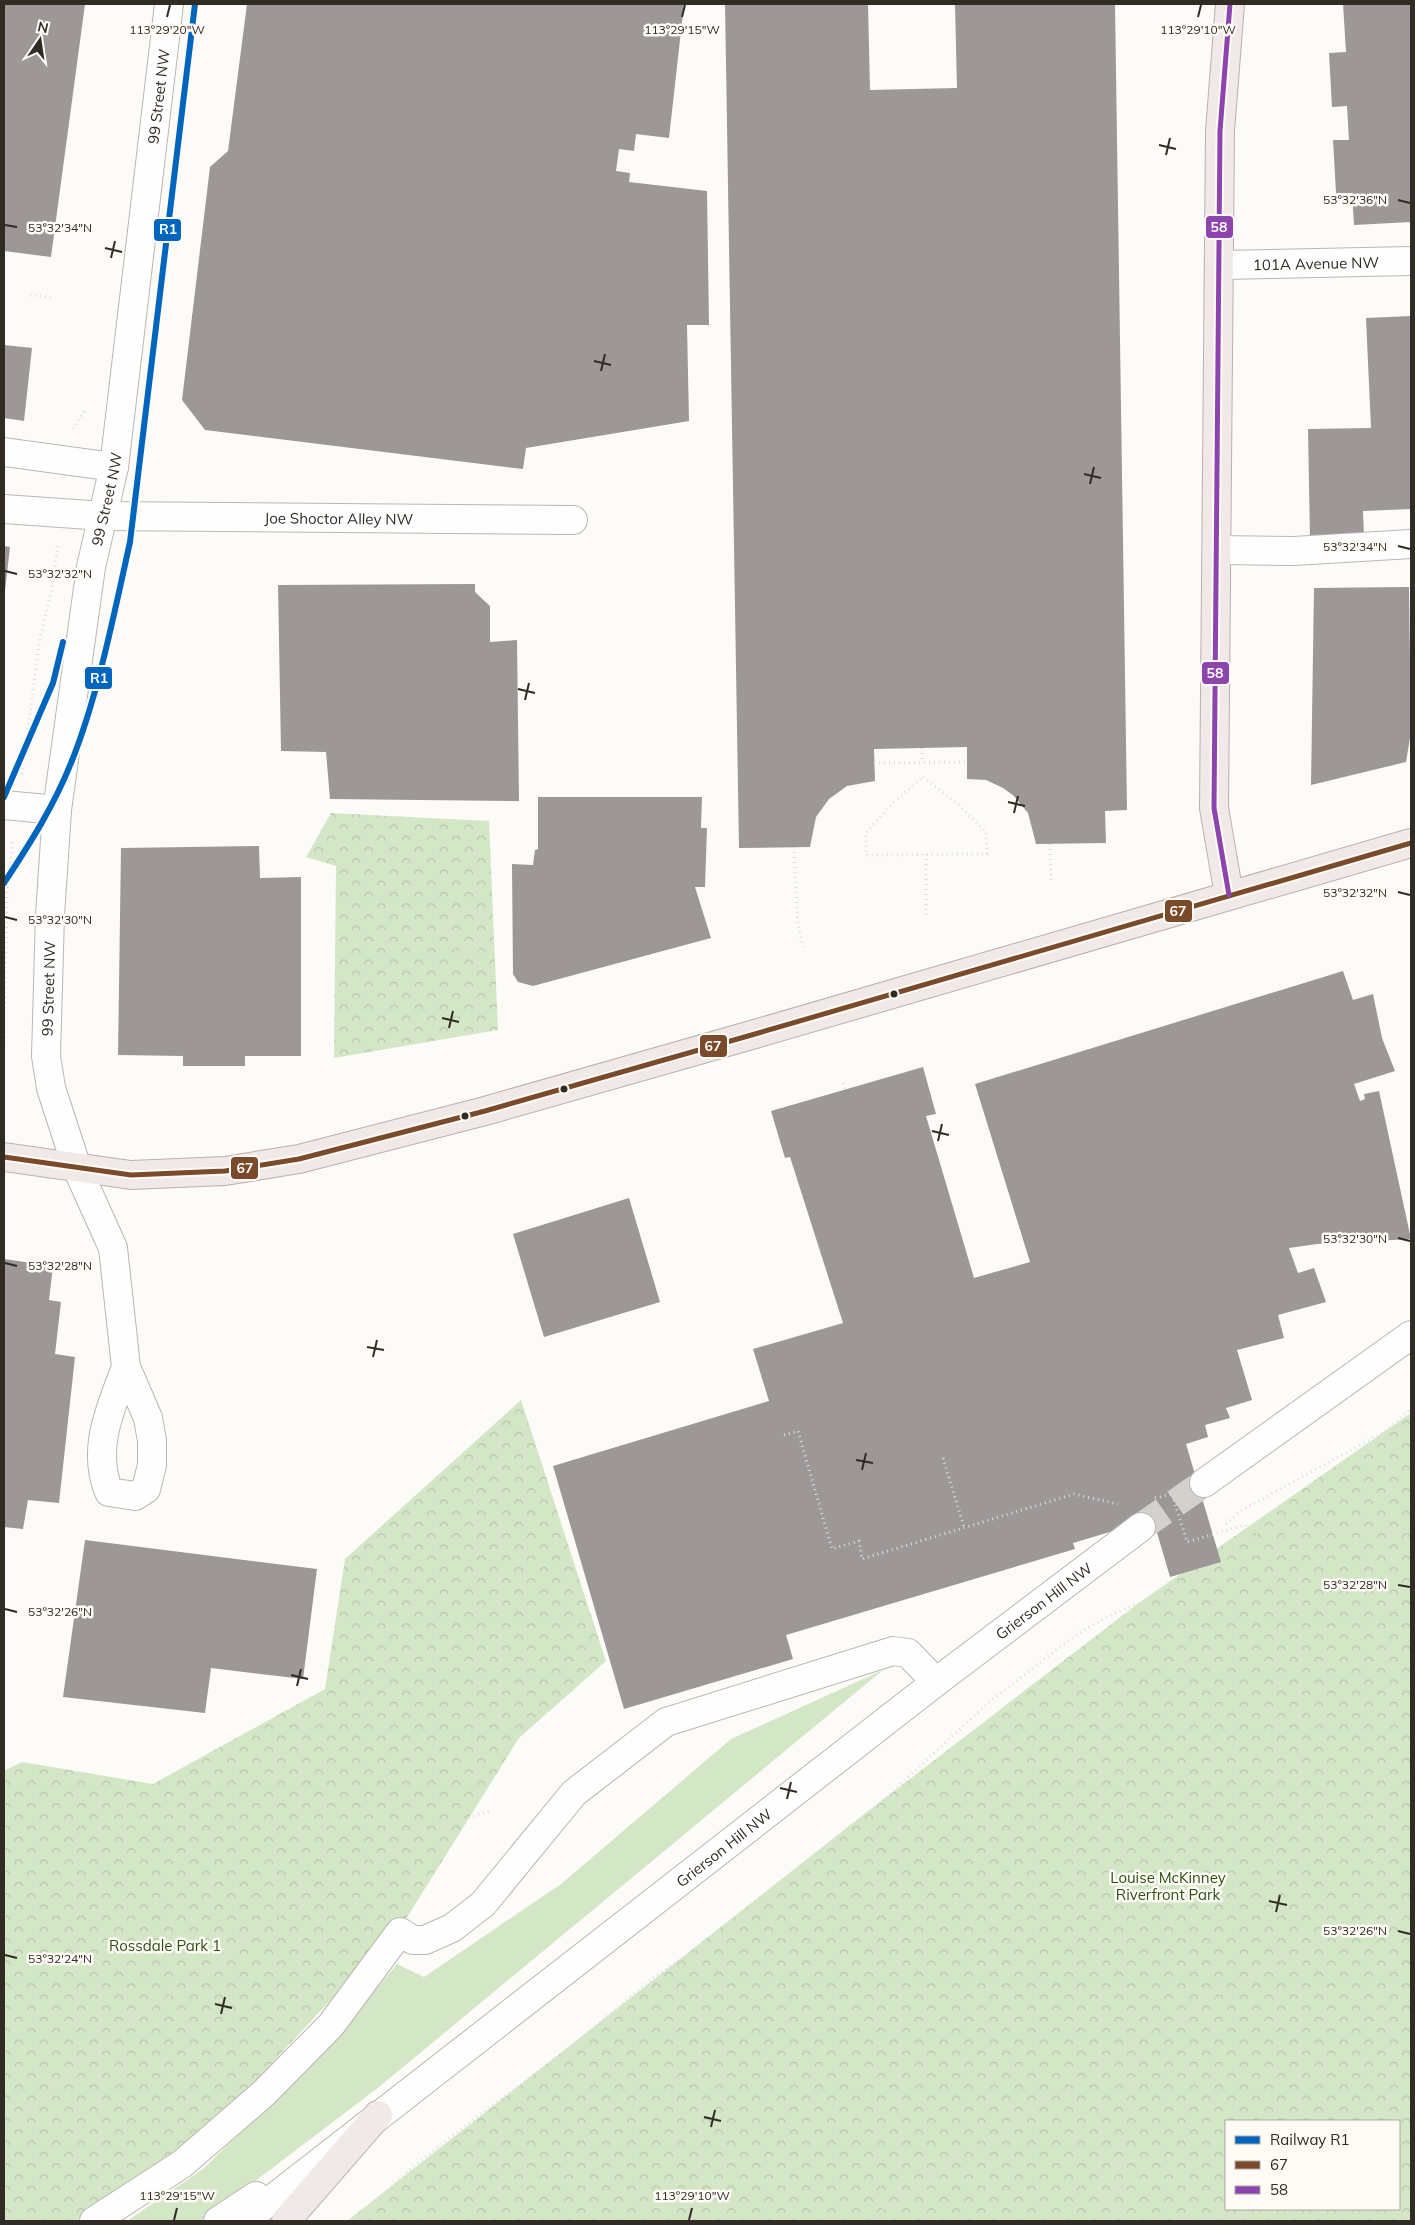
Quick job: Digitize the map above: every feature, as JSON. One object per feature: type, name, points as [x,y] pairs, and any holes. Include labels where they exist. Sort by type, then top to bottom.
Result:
[{"type":"main road","points":[[1229,895],[1214,808],[1221,265],[1220,131],[1230,4]]},
{"type":"main road","points":[[4,1157],[131,1175],[225,1170],[299,1159],[355,1146],[755,1034],[1411,843]]},
{"type":"main road","points":[[286,2221],[378,2115]]},
{"type":"street","name":"99 Street NW","points":[[126,1366],[113,1248],[77,1168],[51,1088],[46,1056],[50,915],[56,810],[84,608],[95,548],[104,516],[114,466],[169,4]]},
{"type":"street","name":"101A Avenue NW","points":[[1221,265],[1411,261]]},
{"type":"street","points":[[4,452],[114,466]]},
{"type":"street","name":"Joe Shoctor Alley NW","points":[[4,509],[104,516],[573,520]]},
{"type":"street","points":[[1218,550],[1294,551],[1411,544]]},
{"type":"street","points":[[4,805],[56,810]]},
{"type":"street","points":[[1204,1483],[1411,1335]]},
{"type":"street","name":"Grierson Hill NW","points":[[378,2115],[936,1682],[1141,1527]]},
{"type":"street","points":[[94,2221],[182,2164],[264,2093],[331,2025],[400,1932],[413,1940],[425,1940],[452,1928],[483,1904],[574,1793],[666,1722],[893,1651],[908,1653],[936,1682]]},
{"type":"street","points":[[218,2221],[378,2115]]},
{"type":"street","points":[[244,2221],[378,2115]]},
{"type":"path","points":[[30,295],[52,298]]},
{"type":"path","points":[[922,748],[922,763]]},
{"type":"path","points":[[874,763],[968,762]]},
{"type":"path","points":[[923,777],[958,804],[986,832],[987,854],[926,854],[866,855],[866,833],[892,803],[923,777]]},
{"type":"path","points":[[1050,844],[1051,880]]},
{"type":"path","points":[[794,847],[798,924],[802,947]]},
{"type":"path","points":[[926,854],[926,915]]},
{"type":"path","points":[[466,912],[478,915],[484,920],[488,932],[480,949],[468,953],[461,952],[451,946],[446,930],[453,917],[466,912]]},
{"type":"path","points":[[843,1083],[845,1090]]},
{"type":"path","points":[[1226,1524],[1240,1511],[1384,1432],[1411,1409]]},
{"type":"path","points":[[784,1435],[798,1431],[832,1549],[859,1541],[862,1559],[1074,1494],[1120,1504]]},
{"type":"path","points":[[943,1458],[964,1527]]},
{"type":"path","points":[[1145,1501],[1172,1493],[1187,1542],[1245,1525],[1249,1537],[1281,1526],[1284,1535],[1310,1528],[1384,1530],[1411,1535]]},
{"type":"path","points":[[355,2221],[414,2166],[483,2112],[563,2054],[653,1978],[733,1925],[881,1802],[987,1704],[1056,1650],[1084,1630],[1115,1613],[1175,1588],[1204,1567]]},
{"type":"path","points":[[4,2132],[105,2040],[318,1889],[423,1832],[490,1811]]},
{"type":"path","points":[[866,2221],[1138,2039],[1291,1956],[1378,1921],[1411,1910]]},
{"type":"path","points":[[1378,1921],[1411,1916]]},
{"type":"path","points":[[1109,2221],[1138,2039]]},
{"type":"path","points":[[1184,2221],[1284,2210]]},
{"type":"green space","points":[[331,813],[489,821],[498,1030],[334,1058],[336,866],[306,857]]},
{"type":"green space","name":"Rossdale Park 1","points":[[521,1400],[606,1661],[519,1738],[406,1919],[233,2105],[145,2174],[76,2221],[4,2221],[4,1771],[22,1762],[153,1784],[325,1689],[345,1559]]},
{"type":"green space","name":"Louise McKinney Riverfront Park","points":[[1411,1413],[1411,2221],[347,2221],[863,1815],[1136,1605]]},
{"type":"green space","points":[[883,1670],[379,2087],[212,2214],[200,2221],[127,2221],[203,2169],[330,2044],[397,1964],[424,1977],[561,1884],[731,1739]]},
{"type":"building","points":[[4,4],[85,4],[51,257],[4,251]]},
{"type":"building","points":[[247,4],[684,4],[669,138],[636,134],[634,151],[619,149],[616,171],[630,173],[629,182],[707,191],[709,325],[687,325],[689,421],[526,448],[523,469],[205,430],[182,400],[210,167],[228,151]]},
{"type":"building","points":[[725,4],[868,4],[870,90],[957,88],[955,4],[1115,4],[1127,810],[1105,811],[1106,843],[1036,844],[1028,813],[1014,796],[986,780],[967,779],[967,747],[874,749],[875,781],[847,786],[829,799],[816,817],[810,847],[739,848]]},
{"type":"building","points":[[1343,4],[1411,4],[1411,222],[1354,225],[1352,193],[1336,193],[1333,140],[1349,140],[1347,106],[1332,107],[1329,53],[1346,52]]},
{"type":"building","points":[[1411,316],[1411,509],[1363,511],[1364,537],[1310,539],[1308,429],[1371,428],[1366,318]]},
{"type":"building","points":[[4,345],[32,348],[24,421],[4,418]]},
{"type":"building","points":[[4,546],[10,547],[5,591],[4,591]]},
{"type":"building","points":[[475,584],[475,592],[490,606],[490,642],[517,640],[519,801],[330,799],[326,752],[281,751],[278,585]]},
{"type":"building","points":[[1409,587],[1411,732],[1406,762],[1311,785],[1314,588]]},
{"type":"building","points":[[538,797],[702,797],[701,828],[707,828],[705,887],[695,887],[711,938],[533,986],[518,982],[513,974],[512,864],[533,865],[535,850],[538,849]]},
{"type":"building","points":[[259,846],[260,878],[301,877],[301,1056],[245,1056],[245,1066],[183,1066],[183,1056],[118,1055],[121,848]]},
{"type":"building","points":[[1343,971],[1353,1000],[1373,994],[1382,1038],[1395,1071],[1354,1084],[1360,1101],[1365,1099],[1364,1094],[1379,1091],[1411,1239],[1317,1244],[1289,1248],[1298,1273],[1314,1268],[1326,1302],[1278,1315],[1284,1338],[1237,1350],[1252,1400],[1226,1408],[1230,1418],[1205,1425],[1208,1437],[1186,1444],[1221,1562],[1170,1577],[1153,1519],[1073,1543],[1075,1549],[786,1635],[793,1659],[624,1709],[553,1466],[769,1401],[753,1349],[843,1323],[790,1157],[785,1158],[771,1111],[923,1067],[936,1114],[926,1116],[974,1278],[1030,1262],[975,1084]]},
{"type":"building","points":[[629,1198],[660,1302],[544,1337],[513,1234]]},
{"type":"building","points":[[4,1259],[53,1266],[49,1300],[61,1302],[55,1354],[75,1357],[59,1503],[28,1500],[23,1529],[4,1527]]},
{"type":"building","points":[[85,1540],[317,1569],[303,1679],[211,1668],[205,1713],[63,1697]]},
{"type":"tunnel","points":[[1141,1527],[1204,1483]]},
{"type":"rail line","name":"R1","points":[[4,883],[49,810],[81,737],[105,654],[130,542],[195,4]]},
{"type":"rail line","name":"R1","points":[[4,797],[53,683],[63,642]]},
{"type":"transit line","name":"58","points":[[1229,895],[1214,808],[1220,131],[1230,4]]},
{"type":"transit line","name":"67","points":[[4,1157],[131,1175],[225,1171],[299,1159],[485,1111],[1411,843]]}]
